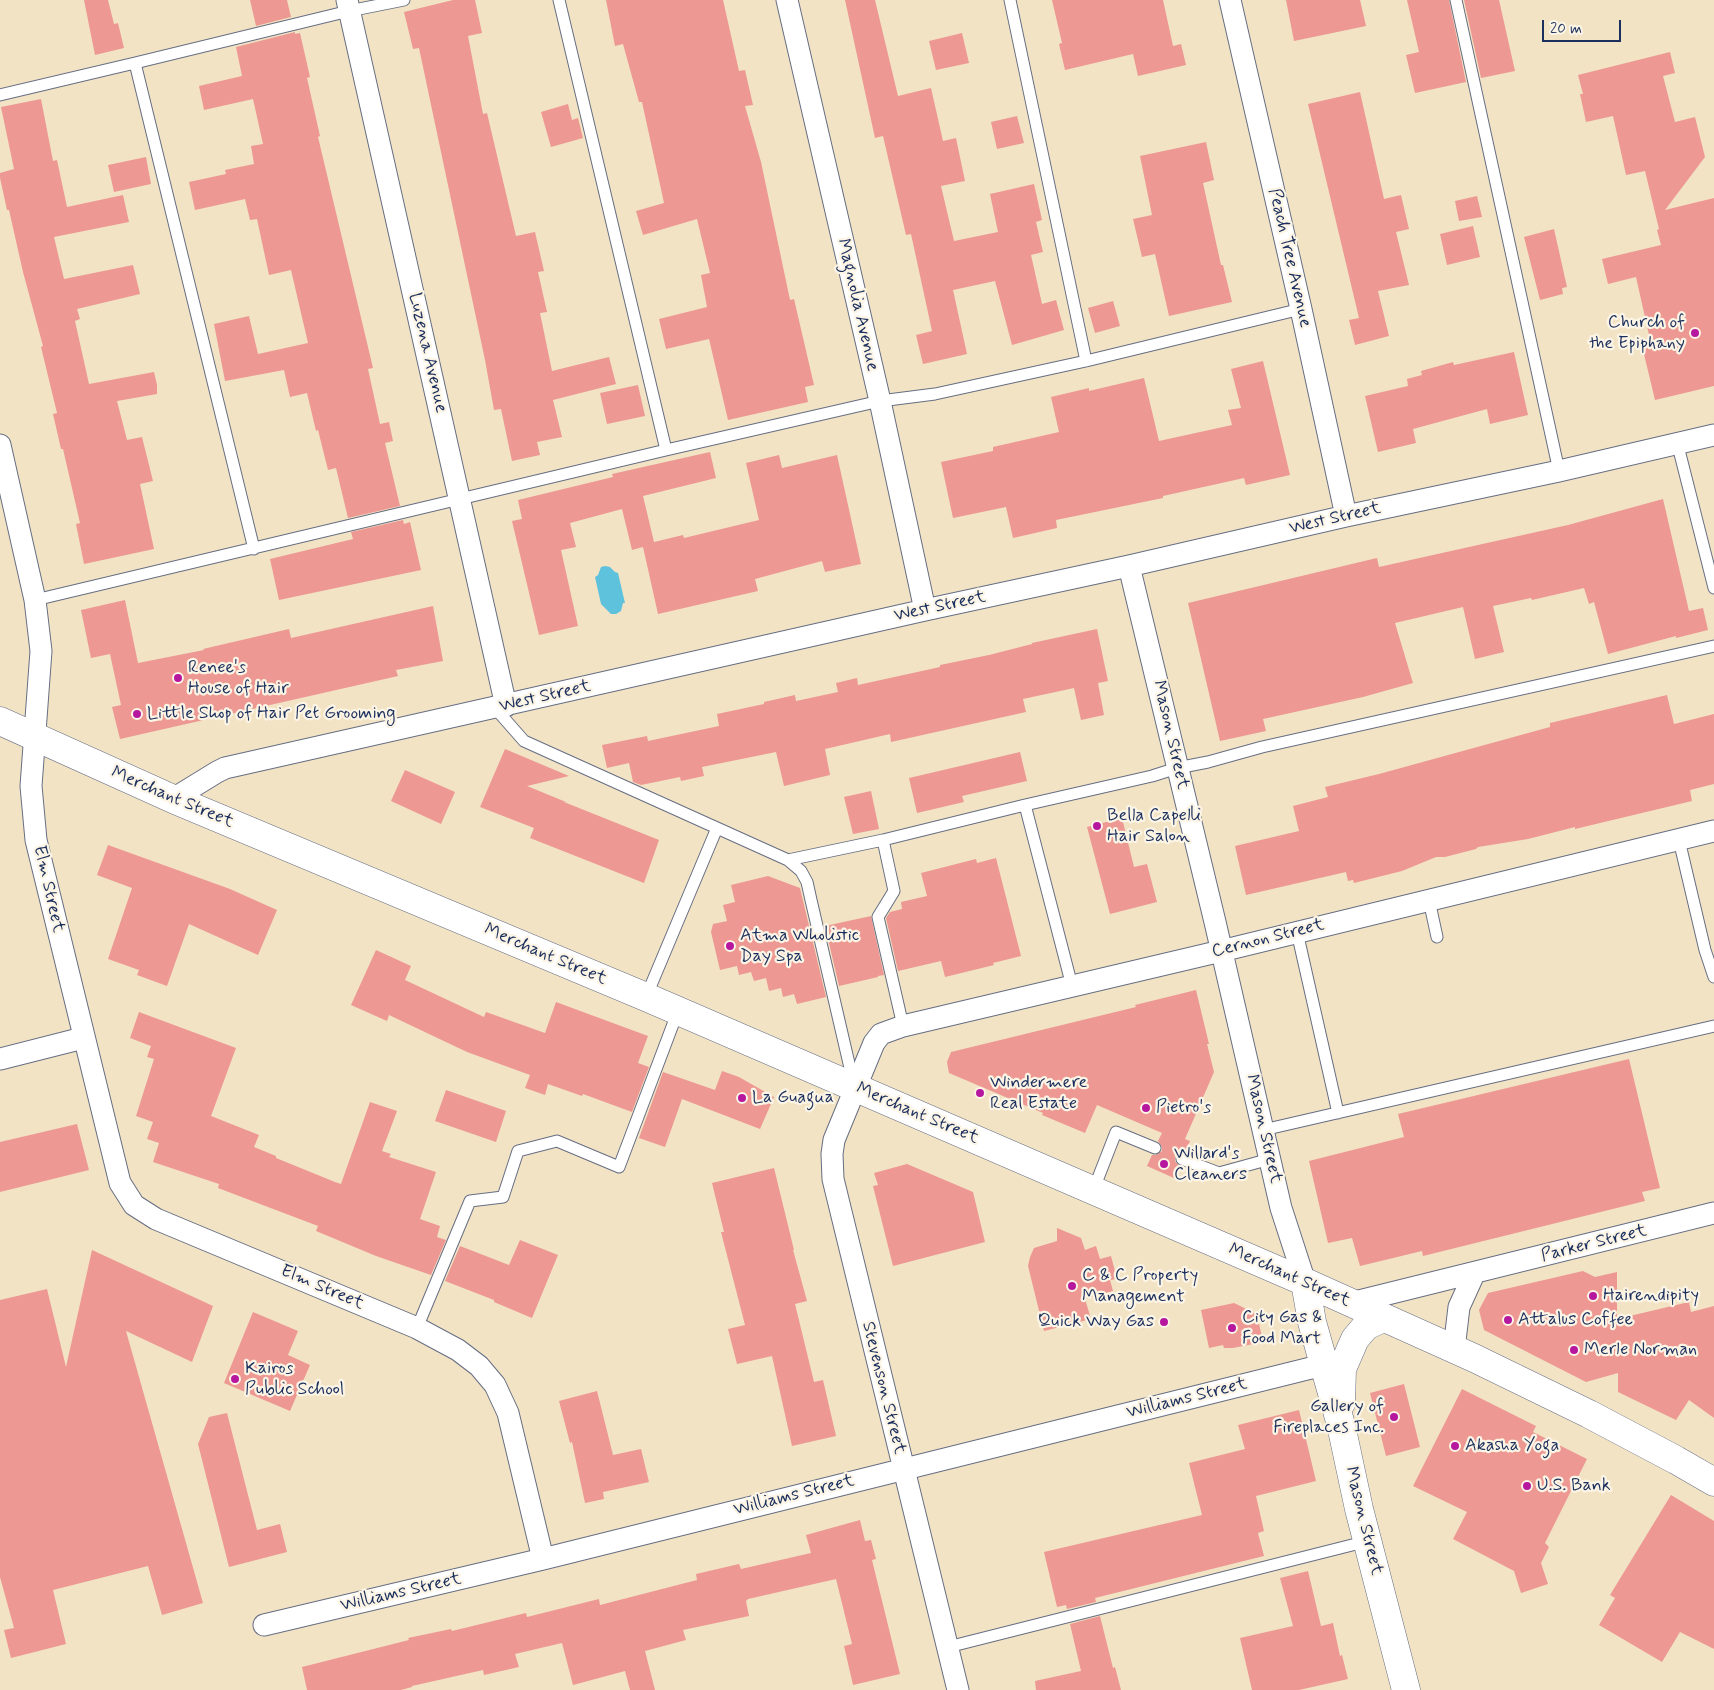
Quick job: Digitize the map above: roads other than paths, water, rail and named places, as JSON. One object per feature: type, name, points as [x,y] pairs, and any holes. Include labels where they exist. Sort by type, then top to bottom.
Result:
[{"type":"main road","name":"Merchant Street","points":[[0,721],[173,799],[646,997],[1305,1282],[1454,1349],[1589,1414],[1714,1482]]},
{"type":"main road","name":"Mason Street","points":[[1305,1282],[1312,1322],[1341,1425],[1406,1690]]},
{"type":"main road","points":[[1341,1425],[1342,1369],[1355,1339],[1366,1326],[1383,1318]]},
{"type":"street","name":"Magnolia Avenue","points":[[787,0],[880,401],[925,610]]},
{"type":"street","name":"Peach Tree Avenue","points":[[1230,0],[1346,516]]},
{"type":"street","name":"Luzena Avenue","points":[[348,6],[460,499],[501,707]]},
{"type":"street","name":"West Street","points":[[173,799],[216,772],[226,768],[1346,516],[1559,471],[1714,434]]},
{"type":"street","name":"Elm Street","points":[[0,445],[35,600],[41,651],[31,786],[36,840],[120,1183],[134,1205],[156,1218],[417,1328],[458,1350],[479,1366],[495,1385],[508,1413],[543,1559]]},
{"type":"street","name":"Mason Street","points":[[1129,566],[1282,1208],[1305,1282]]},
{"type":"street","name":"Cernon Street","points":[[855,1088],[874,1043],[881,1034],[903,1026],[1222,951],[1714,831]]},
{"type":"street","points":[[0,1059],[83,1038]]},
{"type":"street","name":"Stevenson Street","points":[[855,1088],[834,1140],[832,1154],[833,1179],[958,1690]]},
{"type":"street","name":"Parker Street","points":[[1350,1303],[1474,1274],[1714,1213]]},
{"type":"street","points":[[1454,1349],[1459,1307],[1474,1274]]},
{"type":"street","name":"Williams Street","points":[[264,1625],[543,1559],[1323,1365]]},
{"type":"lane","points":[[0,95],[135,63],[348,6],[404,0]]},
{"type":"lane","points":[[559,0],[666,450]]},
{"type":"lane","points":[[1010,0],[1086,361]]},
{"type":"lane","points":[[1456,0],[1559,471]]},
{"type":"lane","points":[[135,63],[254,549]]},
{"type":"lane","points":[[35,600],[666,450],[880,401],[935,394],[1086,361],[1301,309]]},
{"type":"lane","points":[[1677,442],[1714,588]]},
{"type":"lane","points":[[788,860],[883,840],[1152,776],[1262,747],[1714,646]]},
{"type":"lane","points":[[501,707],[524,741],[788,860],[802,870],[855,1088]]},
{"type":"lane","points":[[1025,805],[1072,986]]},
{"type":"lane","points":[[646,997],[717,828]]},
{"type":"lane","points":[[883,840],[894,891],[878,917],[903,1026]]},
{"type":"lane","points":[[1679,840],[1705,950],[1714,977]]},
{"type":"lane","points":[[1429,900],[1437,937]]},
{"type":"lane","points":[[1297,932],[1338,1113]]},
{"type":"lane","points":[[417,1328],[470,1201],[503,1197],[518,1151],[557,1141],[619,1167],[678,1011]]},
{"type":"lane","points":[[1263,1130],[1714,1026]]},
{"type":"lane","points":[[1093,1191],[1116,1132],[1155,1148]]},
{"type":"lane","points":[[1182,1159],[1218,1173],[1270,1159]]},
{"type":"lane","points":[[948,1647],[1368,1541]]},
{"type":"water","points":[[605,566],[618,573],[625,603],[623,603],[621,611],[616,614],[611,614],[601,604],[595,577],[598,575],[601,567]]},
{"type":"place","name":"Church of the Epiphany","points":[[1695,333]]},
{"type":"place","name":"Renee's House of Hair","points":[[178,678]]},
{"type":"place","name":"Little Shop of Hair Pet Grooming","points":[[137,714]]},
{"type":"place","name":"Bella Capelli Hair Salon","points":[[1097,826]]},
{"type":"place","name":"Atma Wholistic Day Spa","points":[[730,946]]},
{"type":"place","name":"Windermere Real Estate","points":[[980,1093]]},
{"type":"place","name":"La Guagua","points":[[742,1098]]},
{"type":"place","name":"Pietro's","points":[[1146,1108]]},
{"type":"place","name":"Willard's Cleaners","points":[[1164,1164]]},
{"type":"place","name":"C & C Property Management","points":[[1072,1286]]},
{"type":"place","name":"Hairendipity","points":[[1593,1296]]},
{"type":"place","name":"Attalus Coffee","points":[[1508,1320]]},
{"type":"place","name":"Quick Way Gas","points":[[1164,1322]]},
{"type":"place","name":"City Gas & Food Mart","points":[[1232,1328]]},
{"type":"place","name":"Merle Norman","points":[[1574,1350]]},
{"type":"place","name":"Kairos Public School","points":[[235,1379]]},
{"type":"place","name":"Gallery of Fireplaces Inc.","points":[[1394,1417]]},
{"type":"place","name":"Akasha Yoga","points":[[1455,1446]]},
{"type":"place","name":"U.S. Bank","points":[[1527,1486]]}]
